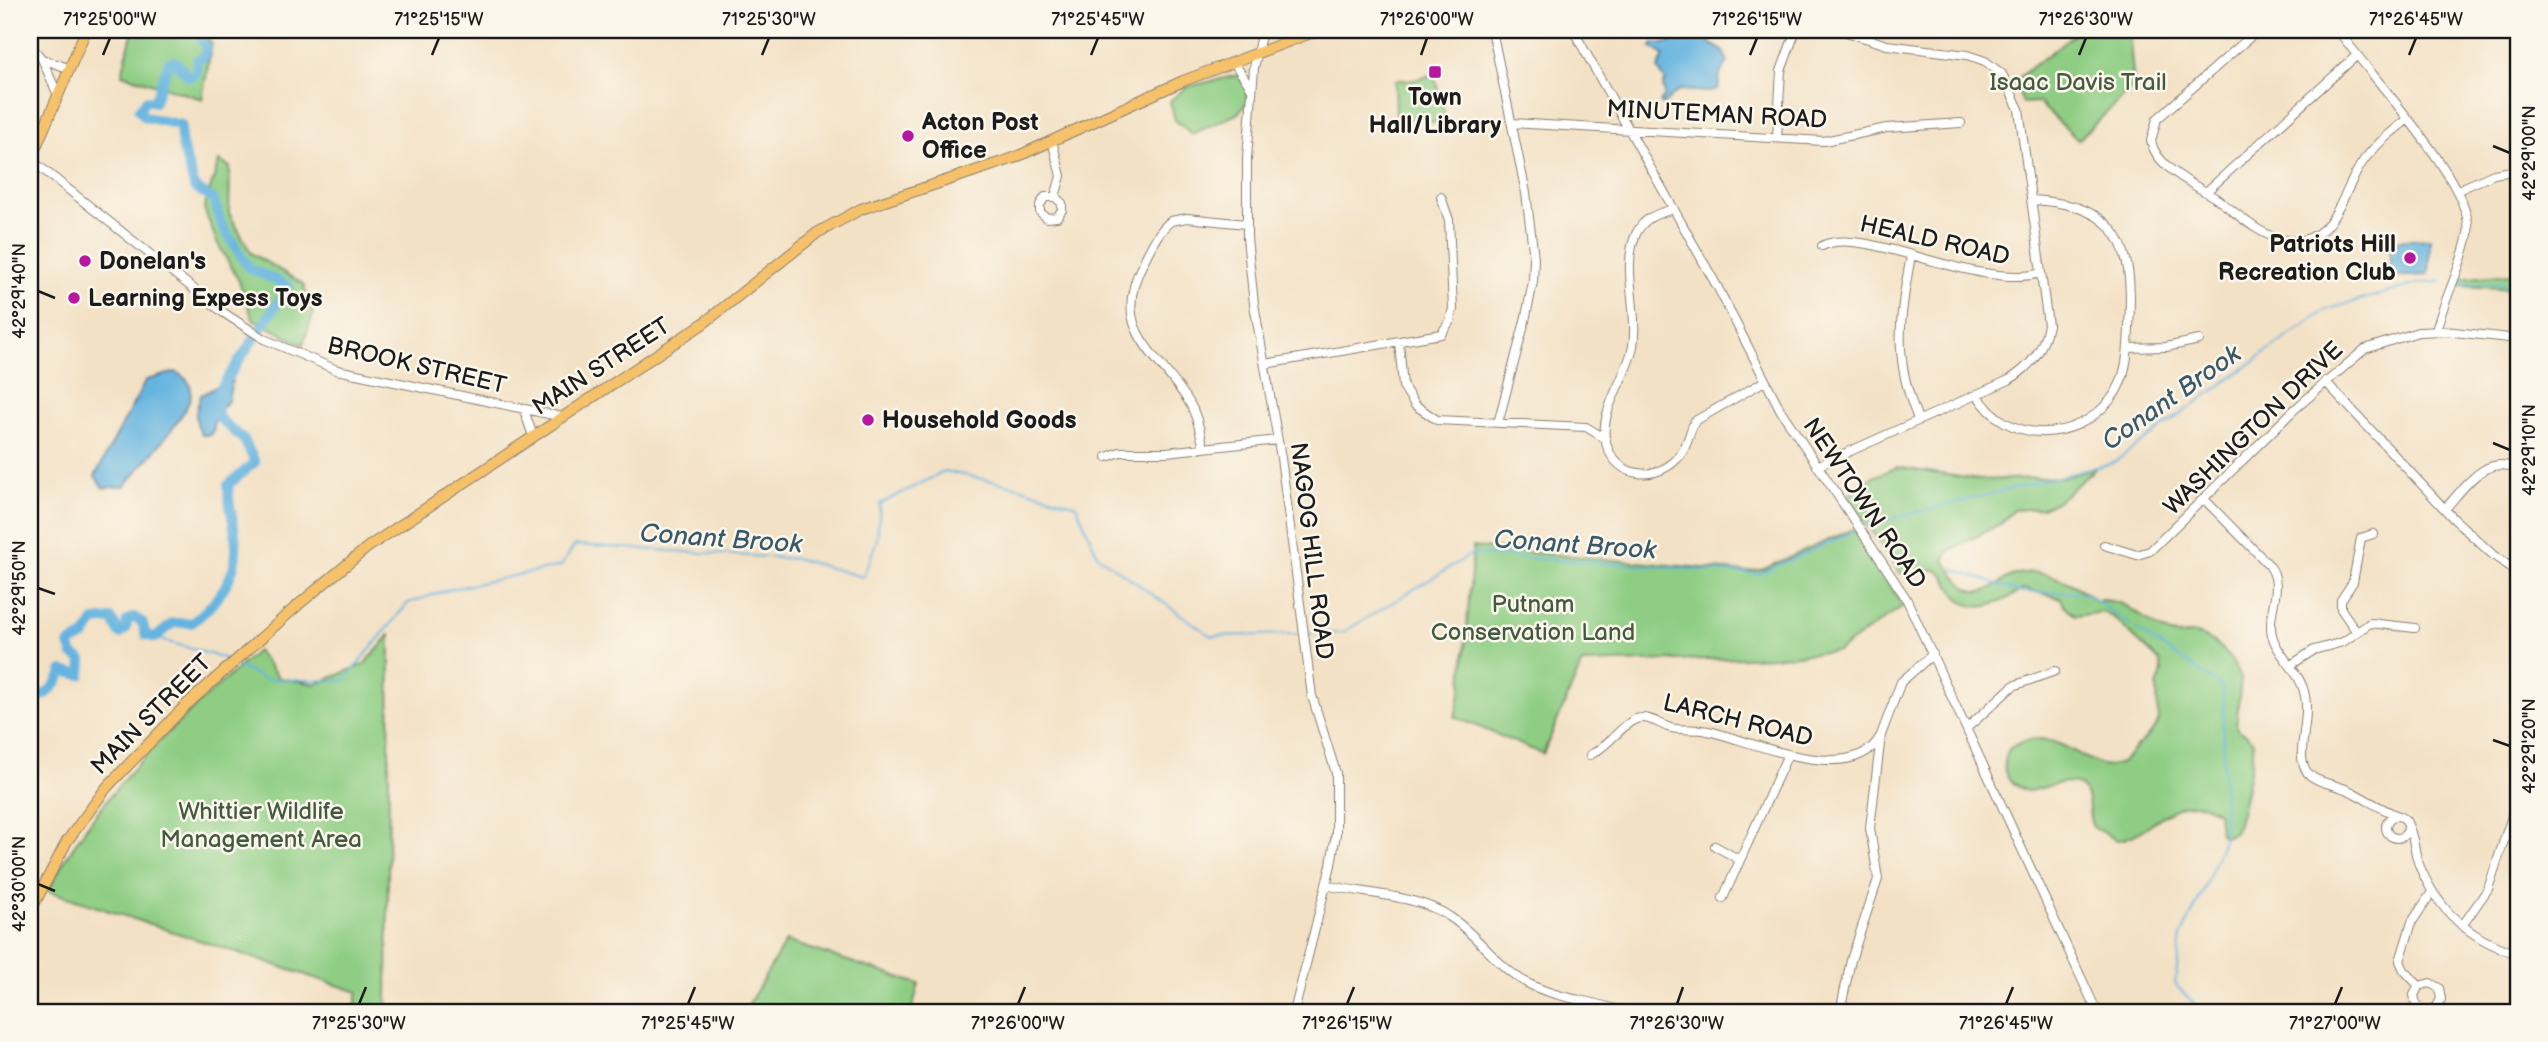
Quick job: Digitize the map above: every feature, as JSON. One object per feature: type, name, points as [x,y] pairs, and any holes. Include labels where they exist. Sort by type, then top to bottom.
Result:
[{"type":"main road","points":[[30,160],[86,30]]},
{"type":"main road","name":"MAIN STREET","points":[[30,912],[67,841],[107,787],[203,689],[369,547],[704,323],[817,233],[861,209],[1014,158],[1183,81],[1319,30]]},
{"type":"street","name":"NAGOG HILL ROAD","points":[[1262,30],[1252,89],[1245,191],[1246,224],[1254,304],[1278,440],[1312,696],[1335,762],[1336,833],[1326,885],[1294,1012]]},
{"type":"street","points":[[1492,30],[1531,220],[1533,282],[1498,423]]},
{"type":"street","name":"NEWTOWN ROAD","points":[[1573,30],[1674,209],[1765,381],[1817,466],[1892,573],[1934,654],[2097,1012]]},
{"type":"street","points":[[1777,138],[1781,71],[1796,30]]},
{"type":"street","points":[[1817,466],[2023,371],[2041,348],[2048,313],[2019,109],[2003,74],[1985,61],[1968,55],[1887,45],[1840,30]]},
{"type":"street","points":[[2258,30],[2157,119],[2151,133],[2152,148],[2161,159],[2270,235],[2293,241],[2312,237],[2328,226],[2344,202],[2364,159],[2407,120]]},
{"type":"street","points":[[2338,30],[2458,190],[2469,214],[2468,235],[2436,331]]},
{"type":"street","points":[[30,45],[42,59],[57,93]]},
{"type":"street","points":[[2206,192],[2356,56]]},
{"type":"street","points":[[42,59],[68,68]]},
{"type":"street","points":[[1234,63],[1252,89]]},
{"type":"street","name":"MINUTEMAN ROAD","points":[[1512,123],[1836,141],[1887,128],[1961,123]]},
{"type":"street","points":[[1052,141],[1061,176],[1055,197]]},
{"type":"street","name":"BROOK STREET","points":[[30,160],[264,339],[337,370],[563,417]]},
{"type":"street","points":[[2458,190],[2494,174],[2518,170]]},
{"type":"street","points":[[1265,364],[1441,334],[1452,316],[1449,220],[1441,197]]},
{"type":"street","points":[[1978,394],[1992,414],[2011,426],[2043,433],[2073,428],[2088,420],[2112,398],[2124,373],[2128,348],[2130,267],[2118,236],[2104,222],[2085,210],[2031,200]]},
{"type":"street","points":[[1674,209],[1656,214],[1644,222],[1634,239],[1631,254],[1635,321],[1633,347],[1608,418],[1606,439],[1612,458],[1620,467],[1645,475],[1658,472],[1679,457],[1695,421],[1765,381]]},
{"type":"street","points":[[1203,448],[1189,402],[1157,362],[1135,326],[1130,311],[1131,292],[1154,243],[1171,221],[1183,218],[1246,224]]},
{"type":"street","name":"HEALD ROAD","points":[[1822,246],[1845,239],[1992,276],[2017,278],[2041,273]]},
{"type":"street","points":[[1911,256],[1900,313],[1899,340],[1907,393],[1918,419]]},
{"type":"street","name":"WASHINGTON DRIVE","points":[[2104,545],[2132,554],[2148,552],[2325,381],[2365,349],[2418,332],[2436,331],[2518,339]]},
{"type":"street","points":[[2128,348],[2166,347],[2199,340]]},
{"type":"street","points":[[1399,342],[1403,386],[1415,405],[1427,414],[1445,421],[1586,427],[1606,439]]},
{"type":"street","points":[[2325,381],[2445,509],[2493,555],[2518,572]]},
{"type":"street","name":"BROOK STREET","points":[[524,410],[533,436]]},
{"type":"street","points":[[1107,457],[1120,452],[1203,448],[1278,440]]},
{"type":"street","points":[[2445,509],[2490,465],[2503,463],[2518,470]]},
{"type":"street","points":[[2204,499],[2272,570],[2276,587],[2272,633],[2291,665],[2306,700],[2301,755],[2307,773],[2323,784],[2353,792],[2378,809],[2401,817],[2408,825],[2414,852],[2432,892],[2462,926],[2486,943],[2518,954]]},
{"type":"street","points":[[2356,631],[2341,608],[2341,600],[2353,582],[2358,543],[2361,538],[2373,534]]},
{"type":"street","points":[[2291,665],[2314,650],[2343,642],[2356,631],[2375,622],[2415,628]]},
{"type":"street","points":[[1840,1012],[1852,960],[1878,879],[1870,828],[1881,734],[1901,682],[1934,654]]},
{"type":"street","points":[[1967,728],[2013,686],[2055,671]]},
{"type":"street","name":"LARCH ROAD","points":[[1590,755],[1608,746],[1630,721],[1642,718],[1673,728],[1707,730],[1788,754],[1832,761],[1870,748],[1881,734]]},
{"type":"street","points":[[1723,898],[1788,754]]},
{"type":"street","points":[[2462,926],[2488,889],[2518,798]]},
{"type":"street","points":[[2378,809],[2393,837],[2404,842],[2414,852]]},
{"type":"street","points":[[2386,828],[2390,818],[2401,817]]},
{"type":"street","points":[[2393,837],[2403,835],[2408,825]]},
{"type":"street","points":[[1715,846],[1740,860]]},
{"type":"street","points":[[1326,885],[1434,908],[1452,918],[1490,955],[1524,982],[1541,990],[1624,1012]]},
{"type":"street","points":[[2419,986],[2404,971],[2400,961],[2412,922],[2432,892]]},
{"type":"green space","points":[[133,30],[201,30],[212,44],[202,99],[122,74]]},
{"type":"green space","name":"Isaac Davis Trail","points":[[2080,30],[2129,30],[2134,86],[2078,140],[2038,102],[2023,103],[2014,81]]},
{"type":"green space","points":[[1434,74],[1447,124],[1396,117],[1395,80],[1415,80]]},
{"type":"green space","points":[[1239,75],[1246,86],[1247,103],[1237,114],[1192,134],[1175,120],[1170,101],[1186,87]]},
{"type":"green space","points":[[219,161],[230,167],[229,213],[251,253],[303,284],[313,314],[303,345],[253,319],[239,281],[217,242],[204,209]]},
{"type":"green space","points":[[2518,273],[2518,289],[2458,286],[2461,279]]},
{"type":"green space","points":[[1897,467],[1979,480],[2066,477],[2097,467],[2058,501],[2042,508],[2013,510],[2002,523],[1950,550],[1944,560],[1969,589],[1988,590],[2014,575],[2024,573],[2046,574],[2068,582],[2095,600],[2118,602],[2168,633],[2203,636],[2223,650],[2241,678],[2236,727],[2253,741],[2247,787],[2234,833],[2224,837],[2220,833],[2218,812],[2203,805],[2189,804],[2176,808],[2128,837],[2116,840],[2093,827],[2086,794],[2074,783],[2059,783],[2027,791],[2009,780],[2005,764],[2009,749],[2026,741],[2042,739],[2057,743],[2097,763],[2109,766],[2121,763],[2158,723],[2157,686],[2162,672],[2160,662],[2113,617],[2102,612],[2076,616],[2064,605],[2061,598],[2024,589],[1998,603],[1980,607],[1963,601],[1934,569],[1913,576],[1900,573],[1848,497],[1861,482]]},
{"type":"green space","name":"Putnam Conservation Land","points":[[1853,529],[1903,606],[1838,651],[1775,657],[1582,663],[1543,754],[1455,717],[1462,687],[1473,547],[1746,572],[1764,569]]},
{"type":"green space","name":"Whittier Wildlife Management Area","points":[[390,635],[387,1007],[399,1012],[354,1012],[358,992],[48,891],[90,822],[140,761],[257,651],[279,678],[316,684],[365,664]]},
{"type":"green space","points":[[786,941],[919,984],[911,1012],[744,1012]]},
{"type":"water","points":[[1678,30],[1701,30],[1710,38],[1709,43],[1722,50],[1728,62],[1720,74],[1718,89],[1710,92],[1679,90],[1663,105],[1660,103],[1665,95],[1663,85],[1666,81],[1658,69],[1664,55],[1651,47],[1653,43],[1664,44],[1675,40]]},
{"type":"water","name":"Patriots Hill Recreation Club","points":[[2430,239],[2429,275],[2391,277],[2389,241]]},
{"type":"water","points":[[176,372],[187,380],[191,389],[189,402],[183,413],[125,486],[103,488],[95,476],[146,380]]},
{"type":"water","points":[[229,380],[232,381],[228,401],[214,417],[214,429],[210,435],[202,435],[196,415],[201,395]]},
{"type":"waterway","points":[[30,701],[50,690],[62,671],[81,675],[82,660],[73,655],[69,644],[85,636],[94,621],[112,619],[120,634],[126,629],[127,621],[134,617],[142,622],[146,635],[155,638],[173,623],[192,623],[217,598],[229,579],[236,557],[228,485],[255,462],[244,440],[218,417],[217,394],[289,286],[249,268],[221,224],[214,200],[194,187],[183,148],[181,125],[145,117],[139,110],[146,100],[154,102],[169,62],[175,61],[189,77],[196,74],[197,60],[204,57],[207,47],[194,30]]},
{"type":"waterway","name":"Conant Brook","points":[[1868,525],[2113,463],[2325,310],[2421,283],[2441,282]]},
{"type":"waterway","name":"Conant Brook","points":[[2462,284],[2518,284]]},
{"type":"waterway","name":"Conant Brook","points":[[237,666],[264,679],[344,681],[408,603],[451,589],[561,566],[575,545],[798,559],[863,577],[877,540],[880,504],[945,471],[1019,487],[1076,505],[1098,556],[1211,636],[1297,634]]},
{"type":"waterway","name":"Conant Brook","points":[[1308,634],[1342,633],[1472,554],[1759,574],[1853,532]]},
{"type":"waterway","points":[[1953,569],[2019,592],[2086,593],[2132,626]]},
{"type":"waterway","points":[[2137,630],[2223,687],[2224,837],[2206,885],[2181,936],[2175,984],[2202,1012]]},
{"type":"waterway","name":"Conant Brook","points":[[155,638],[227,659]]},
{"type":"waterway","points":[[30,1006],[33,1012]]},
{"type":"place","name":"Town Hall/Library","points":[[1435,72]]},
{"type":"place","name":"Acton Post Office","points":[[908,136]]},
{"type":"place","name":"Patriots Hill Recreation Club","points":[[2410,258]]},
{"type":"place","name":"Donelan's","points":[[85,261]]},
{"type":"place","name":"Learning Expess Toys","points":[[74,298]]},
{"type":"place","name":"Household Goods","points":[[868,420]]}]
